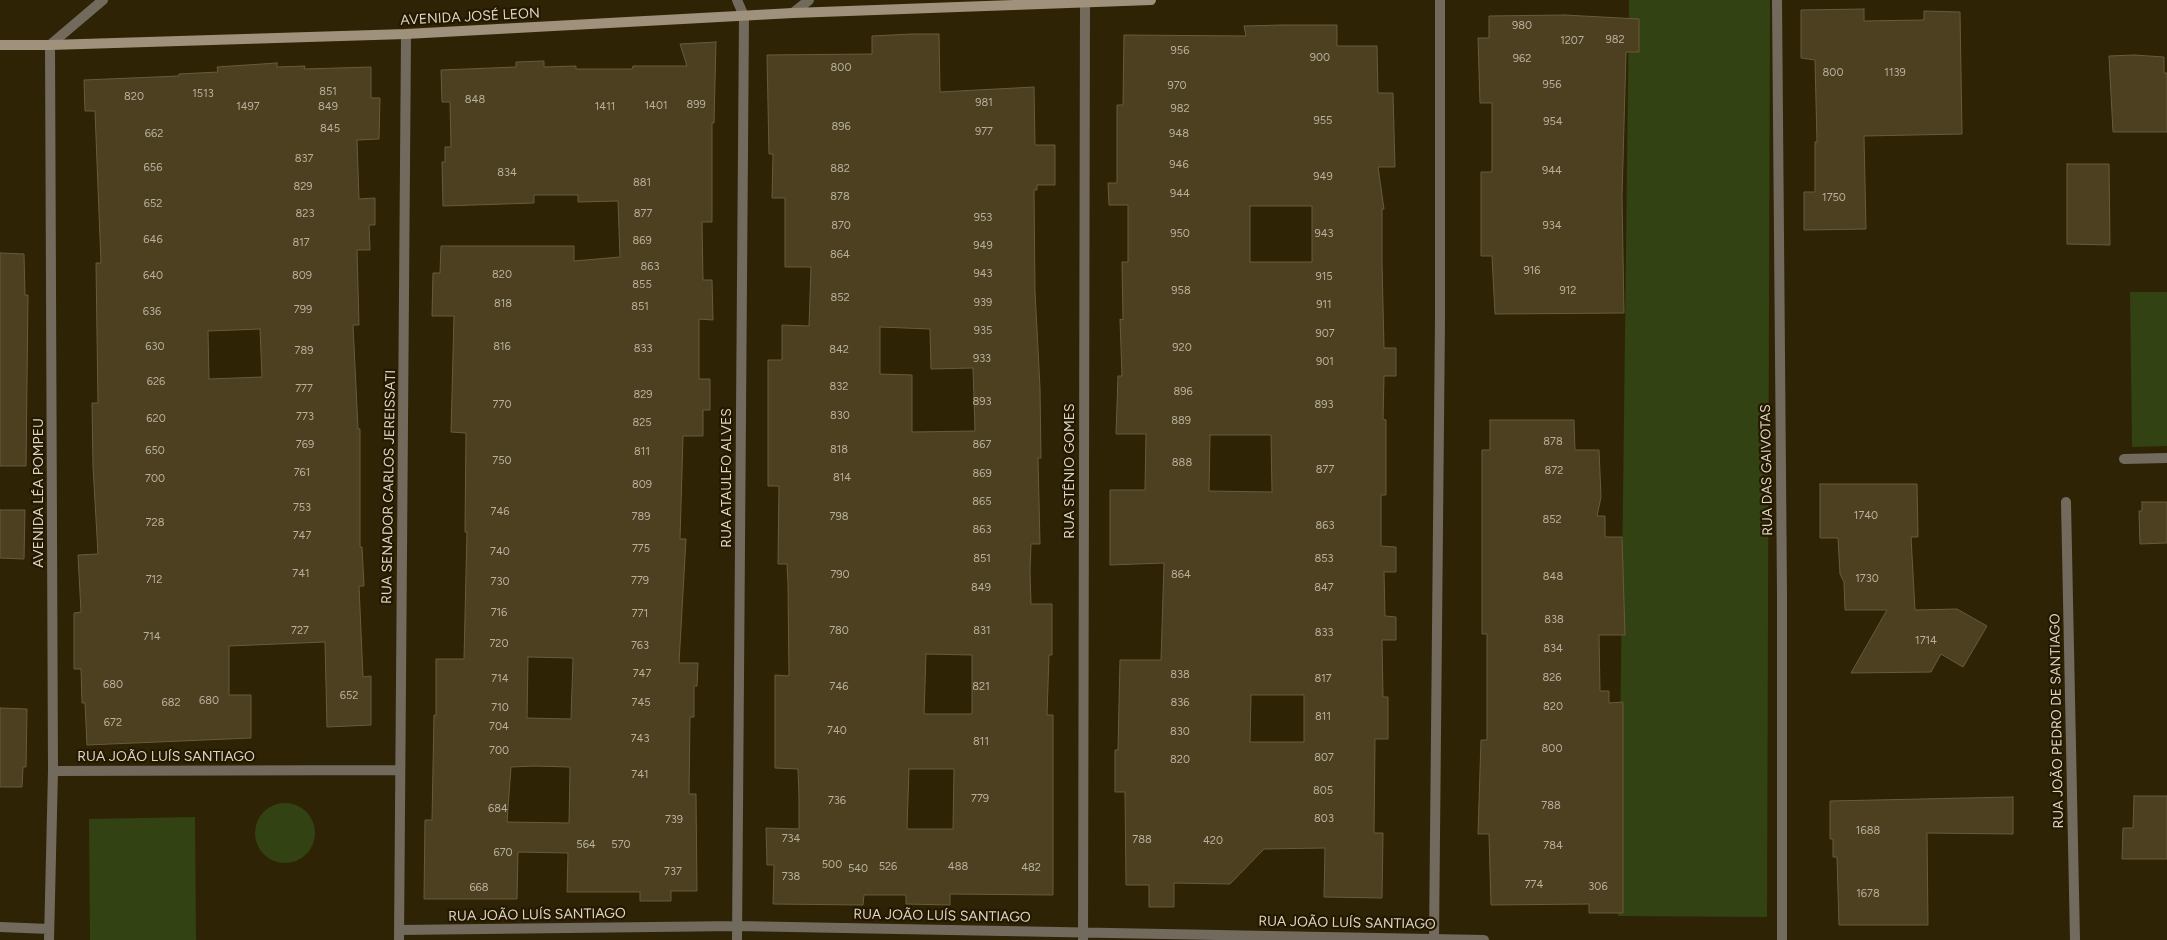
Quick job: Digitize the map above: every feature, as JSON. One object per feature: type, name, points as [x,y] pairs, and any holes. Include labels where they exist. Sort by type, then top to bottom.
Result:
[{"type":"main road","name":"AVENIDA JOSÉ LEON","points":[[0,45],[50,46],[406,34],[794,13],[1151,0]]},
{"type":"street","points":[[50,46],[103,0]]},
{"type":"street","points":[[737,0],[744,16]]},
{"type":"street","points":[[794,13],[809,0]]},
{"type":"street","points":[[1434,939],[1440,328],[1440,0]]},
{"type":"street","name":"RUA DAS GAIVOTAS","points":[[1777,0],[1782,591],[1782,940]]},
{"type":"street","name":"RUA STÊNIO GOMES","points":[[1083,936],[1085,2]]},
{"type":"street","name":"RUA ATAULFO ALVES","points":[[736,940],[744,16]]},
{"type":"street","name":"RUA SENADOR CARLOS JEREISSATI","points":[[399,935],[406,34]]},
{"type":"street","name":"AVENIDA LÉA POMPEU","points":[[49,940],[53,771],[50,46]]},
{"type":"street","points":[[2124,459],[2167,458]]},
{"type":"street","name":"RUA JOÃO PEDRO DE SANTIAGO","points":[[2066,502],[2075,940]]},
{"type":"street","name":"RUA JOÃO LUÍS SANTIAGO","points":[[53,771],[399,770]]},
{"type":"street","name":"RUA JOÃO LUÍS SANTIAGO","points":[[399,935],[737,926],[1083,936],[1484,940]]},
{"type":"street","points":[[0,927],[49,929]]},
{"type":"green space","points":[[1629,0],[1770,0],[1767,917],[1618,916]]},
{"type":"green space","points":[[2130,292],[2167,292],[2167,446],[2132,447]]},
{"type":"green space","points":[[279,803],[291,803],[302,808],[310,816],[315,827],[313,845],[302,858],[291,863],[279,863],[268,858],[260,850],[255,839],[255,827],[260,816],[268,808]]},
{"type":"green space","points":[[195,817],[196,940],[90,940],[89,819]]},
{"type":"building","points":[[1864,9],[1864,21],[1924,20],[1924,11],[1960,12],[1962,134],[1864,136],[1866,229],[1804,230],[1804,192],[1815,192],[1815,142],[1817,142],[1815,60],[1801,58],[1801,10]]},
{"type":"building","points":[[1564,15],[1639,19],[1639,52],[1626,52],[1622,197],[1624,313],[1495,314],[1492,256],[1481,256],[1481,172],[1492,172],[1492,103],[1480,103],[1478,38],[1489,38],[1489,16]]},
{"type":"building","points":[[1337,25],[1337,46],[1377,46],[1378,93],[1393,93],[1395,167],[1378,167],[1384,209],[1382,209],[1382,263],[1384,348],[1396,348],[1396,376],[1384,376],[1383,419],[1386,420],[1386,495],[1381,495],[1381,546],[1396,547],[1396,572],[1384,572],[1385,616],[1396,617],[1396,640],[1382,640],[1383,697],[1388,697],[1388,739],[1375,739],[1374,833],[1383,833],[1382,898],[1324,897],[1325,848],[1264,849],[1230,884],[1174,883],[1174,907],[1149,907],[1149,885],[1126,885],[1125,792],[1115,792],[1115,750],[1118,750],[1120,660],[1161,660],[1164,563],[1110,565],[1110,490],[1145,490],[1146,434],[1116,434],[1118,376],[1122,376],[1120,319],[1123,320],[1122,262],[1128,262],[1128,205],[1109,205],[1108,183],[1117,183],[1117,105],[1123,105],[1124,35],[1246,36],[1244,26]],"holes":[[[1250,206],[1312,206],[1312,262],[1250,262]],[[1210,435],[1271,435],[1272,492],[1209,491]],[[1251,695],[1304,695],[1304,742],[1250,742]]]},
{"type":"building","points":[[939,34],[940,92],[1034,87],[1035,145],[1055,145],[1055,185],[1037,185],[1037,190],[1034,190],[1035,291],[1040,388],[1041,458],[1038,458],[1040,544],[1031,544],[1030,571],[1031,604],[1052,604],[1052,655],[1049,655],[1047,715],[1053,715],[1053,895],[950,894],[950,905],[906,904],[906,895],[864,895],[863,905],[773,904],[774,865],[767,865],[766,828],[799,829],[799,798],[798,769],[775,768],[775,675],[789,676],[788,584],[787,564],[778,564],[779,486],[768,486],[768,360],[782,360],[782,325],[809,326],[811,267],[785,267],[785,198],[772,198],[773,154],[769,154],[767,55],[872,54],[872,36]],"holes":[[[880,327],[930,329],[931,369],[973,368],[975,431],[912,432],[912,375],[880,374]],[[926,654],[972,655],[972,714],[924,714]],[[909,769],[954,769],[953,829],[907,829]]]},
{"type":"building","points":[[716,42],[714,123],[712,123],[712,222],[702,222],[703,280],[712,280],[713,320],[699,319],[699,379],[710,379],[710,410],[703,410],[703,436],[683,436],[680,539],[686,539],[679,663],[698,663],[697,686],[694,686],[694,717],[690,717],[689,794],[696,794],[697,891],[671,891],[671,901],[640,901],[640,892],[567,892],[568,853],[518,852],[517,899],[424,899],[425,820],[432,820],[436,659],[464,659],[467,532],[465,532],[466,433],[451,432],[454,316],[432,316],[433,273],[440,273],[441,246],[574,246],[574,261],[620,257],[618,201],[578,202],[578,195],[534,195],[534,203],[443,206],[442,162],[445,162],[445,147],[451,147],[450,102],[442,102],[441,70],[516,67],[516,62],[544,61],[544,67],[576,66],[576,69],[632,69],[633,66],[687,66],[680,44]],"holes":[[[528,657],[573,658],[571,719],[527,718]],[[511,767],[570,767],[569,823],[507,822]]]},
{"type":"building","points":[[2109,56],[2164,57],[2164,73],[2167,73],[2167,132],[2113,132]]},
{"type":"building","points":[[277,63],[277,67],[305,66],[304,69],[371,67],[371,98],[380,98],[379,139],[357,140],[359,199],[375,198],[375,225],[369,225],[370,250],[357,250],[359,325],[353,325],[358,429],[360,429],[360,547],[362,547],[364,586],[359,586],[363,677],[371,676],[371,725],[327,727],[325,642],[229,646],[229,695],[251,695],[251,738],[87,745],[85,703],[82,703],[81,669],[74,669],[74,613],[81,612],[78,555],[98,554],[93,466],[92,403],[98,403],[96,263],[101,263],[95,111],[85,111],[84,80],[179,76],[179,74],[218,72],[217,67]],"holes":[[[260,329],[262,377],[209,379],[208,331]]]},
{"type":"building","points":[[2067,164],[2109,164],[2110,245],[2067,244]]},
{"type":"building","points":[[0,253],[24,254],[25,295],[28,295],[26,466],[0,466]]},
{"type":"building","points":[[1490,420],[1574,420],[1575,450],[1599,450],[1601,497],[1597,516],[1605,516],[1605,537],[1622,537],[1625,635],[1599,635],[1600,691],[1609,691],[1609,703],[1623,702],[1623,913],[1589,913],[1589,904],[1491,905],[1489,834],[1478,834],[1481,740],[1487,740],[1487,634],[1482,634],[1482,450],[1490,450]]},
{"type":"building","points":[[1820,484],[1917,484],[1918,537],[1911,537],[1915,610],[1957,609],[1987,626],[1963,667],[1941,654],[1931,672],[1851,673],[1887,610],[1845,610],[1844,582],[1840,574],[1838,538],[1820,538]]},
{"type":"building","points":[[2142,502],[2167,502],[2167,543],[2140,544],[2139,511],[2142,511]]},
{"type":"building","points":[[0,510],[25,510],[24,559],[0,558]]},
{"type":"building","points":[[0,708],[27,709],[26,767],[23,767],[22,787],[0,787]]},
{"type":"building","points":[[2134,796],[2167,796],[2167,859],[2122,859],[2123,828],[2133,828]]},
{"type":"building","points":[[2013,797],[2013,834],[1927,833],[1928,925],[1839,925],[1837,857],[1833,857],[1833,839],[1830,839],[1830,801]]}]
